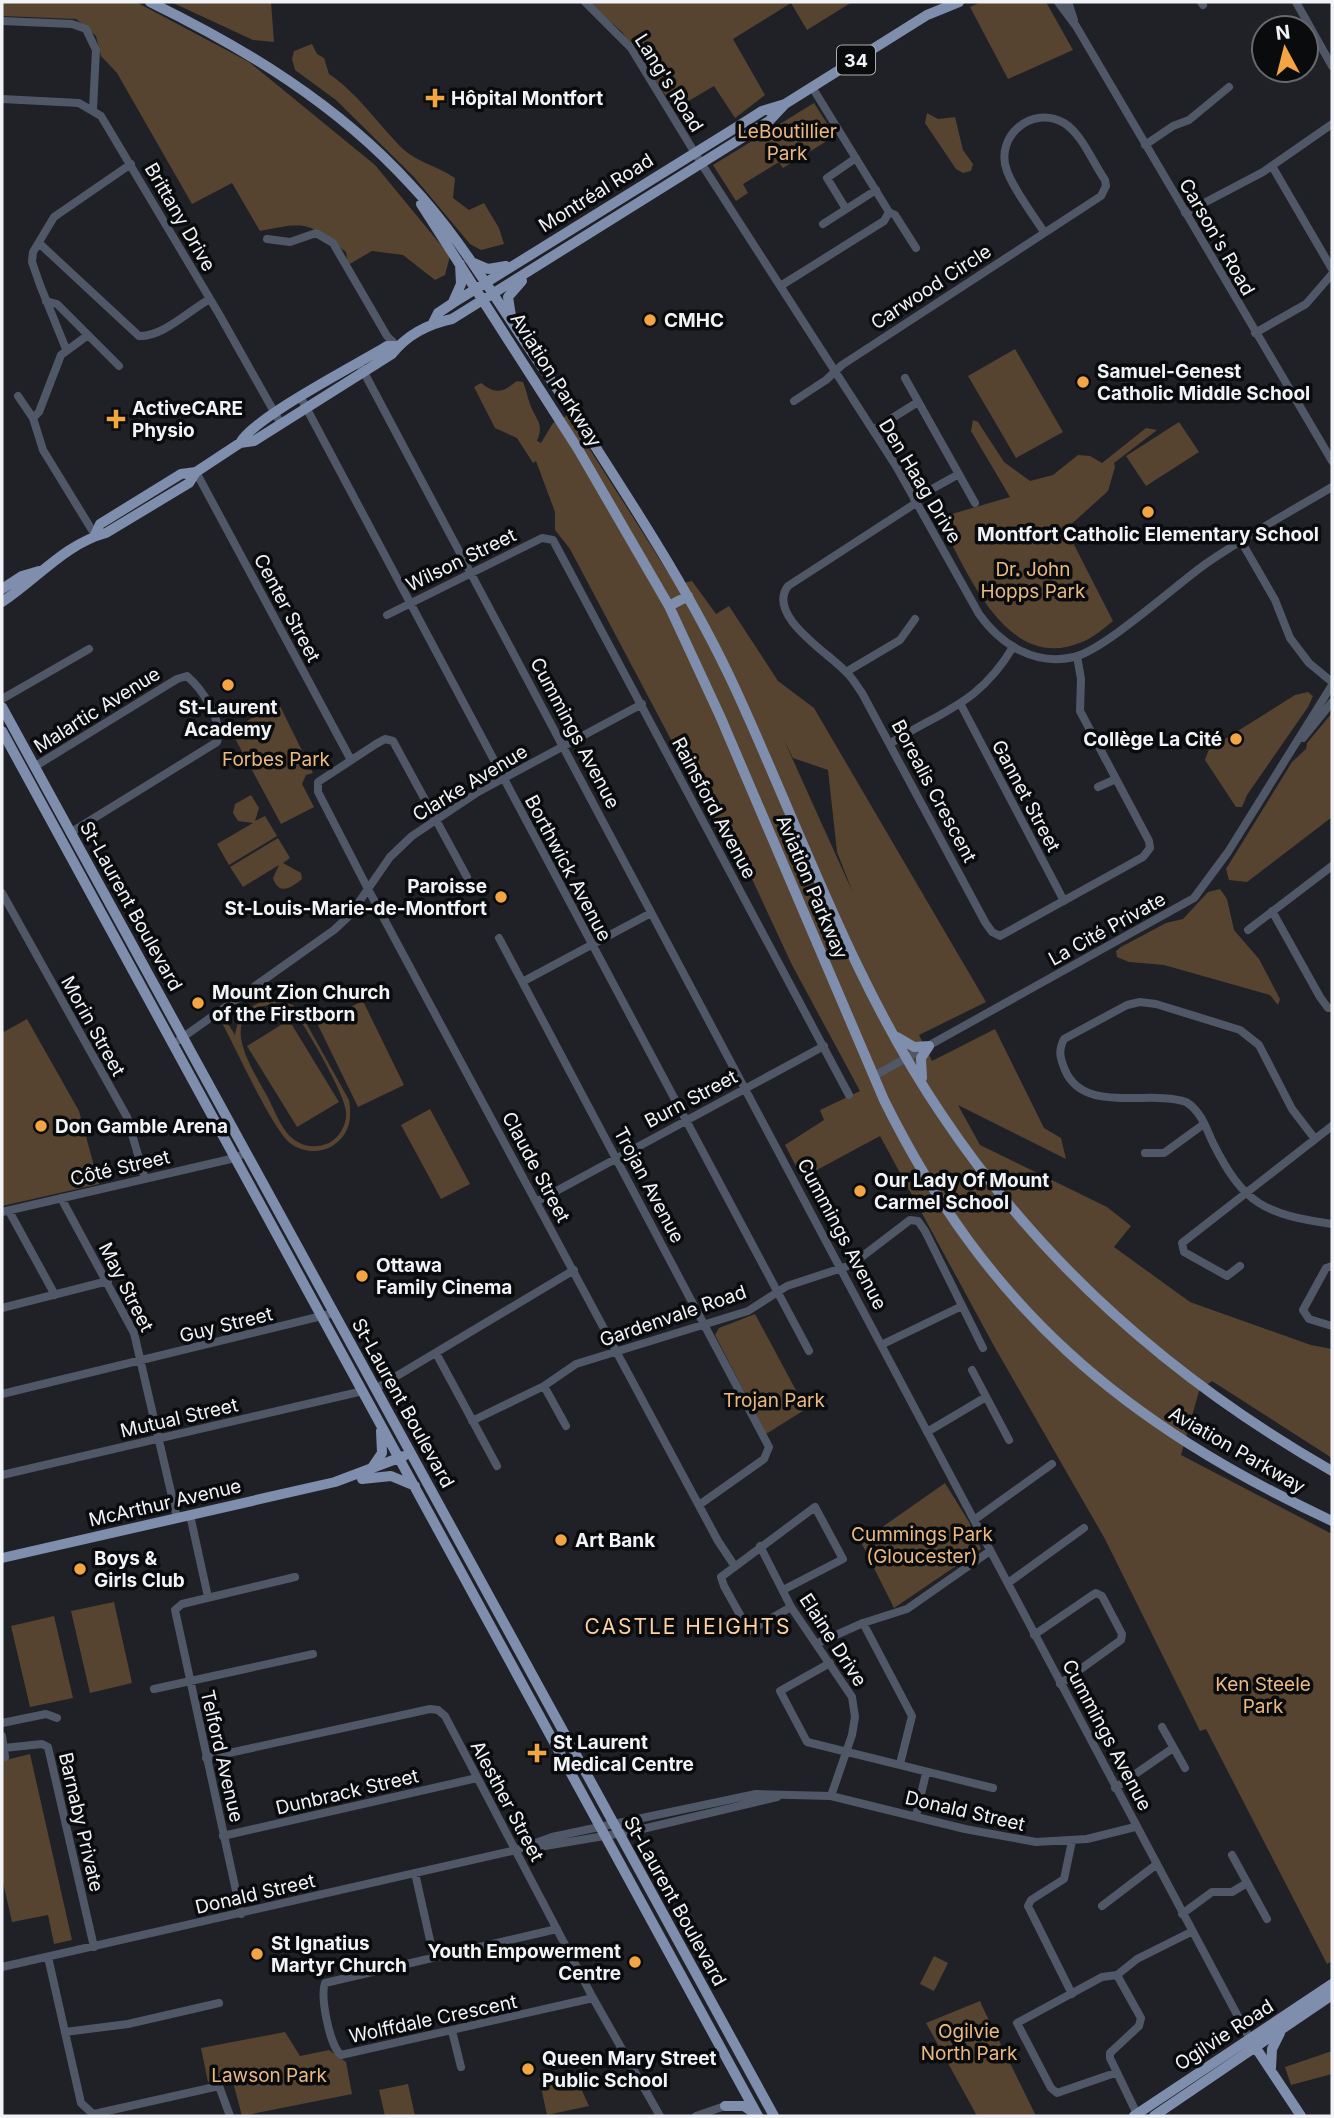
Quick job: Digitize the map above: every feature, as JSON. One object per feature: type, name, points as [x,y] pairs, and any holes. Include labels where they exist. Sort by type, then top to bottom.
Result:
[{"type":"main road","name":"Aviation Parkway","points":[[150,2],[268,65],[314,97],[379,154],[436,214],[471,261],[489,296],[516,329],[607,464],[688,596],[732,681],[862,974],[924,1089],[969,1155],[1009,1207],[1098,1301],[1202,1388],[1267,1433],[1332,1471]]},
{"type":"main road","name":"Montréal Road","points":[[240,443],[247,432],[301,398],[392,354],[397,346],[433,323],[458,315],[769,121],[785,104],[927,15],[942,2]]},
{"type":"main road","name":"Montréal Road","points":[[927,15],[959,2]]},
{"type":"main road","name":"Montréal Road","points":[[433,323],[438,313],[517,263],[762,111],[785,104]]},
{"type":"main road","name":"Aviation Parkway","points":[[379,154],[416,197],[459,260],[482,285]]},
{"type":"main road","points":[[453,303],[461,284],[459,260]]},
{"type":"main road","points":[[471,261],[488,269],[517,263]]},
{"type":"main road","points":[[516,329],[508,309],[508,297],[540,264]]},
{"type":"main road","name":"Aviation Parkway","points":[[489,296],[500,325],[613,507],[669,606],[720,716],[874,1076],[916,1160],[955,1223],[998,1279],[1054,1340],[1112,1391],[1186,1444],[1241,1476],[1332,1521]]},
{"type":"main road","points":[[458,315],[483,311],[500,325]]},
{"type":"main road","name":"Montréal Road","points":[[2,589],[22,576],[39,571],[95,534],[106,533],[189,483],[195,472],[240,443],[254,441],[307,408],[361,367]]},
{"type":"main road","name":"Montréal Road","points":[[2,602],[31,583],[39,571]]},
{"type":"main road","points":[[669,606],[688,596]]},
{"type":"main road","name":"St-Laurent Boulevard","points":[[2,707],[411,1454],[610,1830],[757,2116]]},
{"type":"main road","name":"St-Laurent Boulevard","points":[[3,738],[380,1424],[774,2116]]},
{"type":"main road","points":[[891,1031],[910,1045],[929,1046],[920,1062],[924,1089]]},
{"type":"main road","points":[[370,1470],[382,1453],[380,1424]]},
{"type":"main road","name":"McArthur Avenue","points":[[335,1482],[362,1479],[411,1454]]},
{"type":"main road","name":"McArthur Avenue","points":[[2,1558],[335,1482],[400,1459]]},
{"type":"main road","points":[[362,1479],[391,1476],[415,1486]]},
{"type":"main road","name":"Ogilvie Road","points":[[1154,2116],[1332,1984]]},
{"type":"main road","name":"Ogilvie Road","points":[[1136,2115],[1253,2043],[1280,2032],[1332,1995]]},
{"type":"main road","points":[[1271,2068],[1272,2049],[1280,2032]]},
{"type":"main road","name":"Cummings Avenue","points":[[1253,2043],[1301,2116]]},
{"type":"main road","points":[[725,2106],[738,2095],[740,2080]]},
{"type":"main road","points":[[725,2106],[747,2106],[757,2116]]},
{"type":"street","name":"Lang's Road","points":[[585,2],[629,44],[694,153]]},
{"type":"street","name":"Carson's Road","points":[[1058,2],[1076,26],[1332,461]]},
{"type":"street","name":"Carson's Road","points":[[1068,2],[1076,26]]},
{"type":"street","points":[[1296,2],[1332,66]]},
{"type":"street","points":[[2,20],[79,25],[94,40],[93,109],[74,103],[2,99]]},
{"type":"street","points":[[812,87],[889,212],[895,215],[916,248]]},
{"type":"street","points":[[1145,145],[1173,126],[1189,120],[1229,87]]},
{"type":"street","name":"Brittany Drive","points":[[93,109],[109,127],[281,424]]},
{"type":"street","name":"Carwood Circle","points":[[794,401],[825,380],[835,369],[1101,196],[1106,186],[1071,128],[1061,122],[1043,118],[1015,129],[1005,145],[1005,157],[1009,176],[1044,232]]},
{"type":"street","points":[[1185,213],[1272,166],[1332,124]]},
{"type":"street","name":"Den Haag Drive","points":[[694,153],[782,285],[873,430],[979,614],[995,633],[1013,648],[1046,658],[1077,656],[1104,641],[1203,566],[1332,487]]},
{"type":"street","points":[[846,209],[827,178],[856,158]]},
{"type":"street","points":[[66,349],[32,262],[33,252],[41,245],[54,217],[131,164]]},
{"type":"street","points":[[1255,334],[1306,304],[1332,271],[1272,166]]},
{"type":"street","points":[[823,224],[876,190]]},
{"type":"street","points":[[782,285],[884,220],[889,212]]},
{"type":"street","points":[[267,239],[290,242],[316,233],[333,243],[387,336],[397,346]]},
{"type":"street","points":[[41,245],[132,331],[146,336],[162,332],[190,309],[210,299]]},
{"type":"street","points":[[46,301],[57,304],[119,366]]},
{"type":"street","points":[[33,418],[66,349],[88,335]]},
{"type":"street","name":"Cummings Avenue","points":[[361,367],[1135,1827],[1253,2043]]},
{"type":"street","points":[[905,378],[975,503]]},
{"type":"street","points":[[18,396],[33,418],[43,450],[95,534]]},
{"type":"street","name":"Borthwick Avenue","points":[[301,398],[683,1120],[809,1351]]},
{"type":"street","points":[[873,430],[918,402]]},
{"type":"street","name":"Center Street","points":[[195,472],[351,760]]},
{"type":"street","points":[[915,501],[958,474]]},
{"type":"street","name":"Borealis Crescent","points":[[915,501],[783,592],[782,605],[790,620],[846,672],[876,714],[992,932],[1000,936],[1148,853],[1149,841],[1078,706],[1081,679],[1077,656]]},
{"type":"street","name":"Wilson Street","points":[[387,615],[471,572],[549,537]]},
{"type":"street","name":"Rainsford Avenue","points":[[549,537],[558,546],[849,1095]]},
{"type":"street","points":[[1241,541],[1275,600],[1290,638],[1309,663],[1332,684]]},
{"type":"street","points":[[846,672],[900,640],[915,619]]},
{"type":"street","points":[[891,743],[961,705],[993,678],[1013,648]]},
{"type":"street","points":[[2,699],[89,649]]},
{"type":"street","name":"Malartic Avenue","points":[[34,767],[177,679],[187,676],[199,689],[216,720],[217,742],[70,832]]},
{"type":"street","name":"La Cité Private","points":[[874,1076],[1194,898],[1228,852],[1332,684]]},
{"type":"street","name":"La Cité Private","points":[[1296,745],[1332,702]]},
{"type":"street","name":"Clarke Avenue","points":[[172,1044],[334,930],[401,845],[504,778],[642,705]]},
{"type":"street","name":"Gannet Street","points":[[961,705],[1064,901]]},
{"type":"street","points":[[351,760],[385,739],[393,741],[467,877]]},
{"type":"street","name":"Claude Street","points":[[351,760],[318,782],[318,792],[699,1505],[734,1565]]},
{"type":"street","points":[[1098,787],[1116,779]]},
{"type":"street","points":[[1248,930],[1331,869]]},
{"type":"street","name":"Morin Street","points":[[2,893],[127,1117],[145,1179]]},
{"type":"street","points":[[1272,911],[1320,998],[1328,1008],[1332,1008]]},
{"type":"street","points":[[524,981],[651,913]]},
{"type":"street","name":"Trojan Avenue","points":[[499,938],[769,1447],[764,1459],[699,1505]]},
{"type":"street","points":[[1315,1139],[1292,1109],[1259,1045],[1240,1030],[1157,1004],[1140,1002],[1127,1005],[1064,1039],[1060,1048],[1060,1058],[1068,1078],[1083,1091],[1097,1096],[1179,1100],[1194,1107],[1222,1161],[1245,1193],[1271,1210],[1332,1223]]},
{"type":"street","name":"Burn Street","points":[[536,1202],[824,1046]]},
{"type":"street","points":[[1145,1153],[1164,1153],[1204,1124]]},
{"type":"street","points":[[1240,1266],[1227,1276],[1184,1252],[1182,1243],[1332,1126]]},
{"type":"street","name":"Côté Street","points":[[5,1211],[235,1158],[245,1153]]},
{"type":"street","name":"May Street","points":[[61,1198],[134,1333],[177,1518]]},
{"type":"street","points":[[5,1211],[55,1295]]},
{"type":"street","name":"Gardenvale Road","points":[[472,1422],[544,1386],[576,1364],[748,1311],[788,1286],[851,1265],[906,1222],[918,1221],[962,1306]]},
{"type":"street","points":[[1332,1266],[1326,1268],[1303,1310],[1309,1319],[1332,1326]]},
{"type":"street","points":[[375,1389],[574,1270]]},
{"type":"street","points":[[2,1308],[108,1281]]},
{"type":"street","points":[[881,1345],[962,1306],[983,1348]]},
{"type":"street","name":"Guy Street","points":[[2,1394],[334,1313]]},
{"type":"street","points":[[436,1353],[497,1466]]},
{"type":"street","points":[[972,1370],[1009,1440]]},
{"type":"street","points":[[544,1386],[566,1426]]},
{"type":"street","name":"Mutual Street","points":[[2,1475],[363,1391]]},
{"type":"street","points":[[927,1432],[986,1396]]},
{"type":"street","points":[[974,1520],[1052,1464]]},
{"type":"street","points":[[783,1590],[843,1559],[815,1507],[721,1577],[749,1631],[791,1607]]},
{"type":"street","points":[[190,1515],[208,1597],[295,1577]]},
{"type":"street","points":[[1008,1583],[1084,1528]]},
{"type":"street","name":"Elaine Drive","points":[[760,1546],[791,1607],[852,1696],[855,1717],[831,1796]]},
{"type":"street","points":[[818,1643],[863,1623],[907,1609],[990,1551]]},
{"type":"street","points":[[1034,1635],[1096,1593],[1102,1596],[1122,1634],[1121,1640],[1060,1684]]},
{"type":"street","name":"Telford Avenue","points":[[208,1597],[178,1606],[174,1616],[240,1914]]},
{"type":"street","points":[[863,1623],[912,1716],[900,1764]]},
{"type":"street","points":[[154,1689],[313,1654]]},
{"type":"street","points":[[830,1662],[780,1691],[807,1742],[993,1788]]},
{"type":"street","name":"Alesther Street","points":[[206,1758],[430,1709],[438,1710],[445,1716],[593,1998],[660,2116]]},
{"type":"street","points":[[2,1723],[46,1714],[57,1718]]},
{"type":"street","points":[[1162,1727],[1185,1768]]},
{"type":"street","name":"Barnaby Private","points":[[2,1736],[5,1752],[42,1744],[48,1747],[94,1947]]},
{"type":"street","points":[[1115,1788],[1173,1748]]},
{"type":"street","points":[[916,1816],[926,1773]]},
{"type":"street","name":"Dunbrack Street","points":[[223,1836],[477,1778]]},
{"type":"street","name":"Donald Street","points":[[2,1967],[516,1850],[787,1794],[831,1796],[1015,1840],[1072,1841],[1135,1827]]},
{"type":"street","points":[[1072,1841],[1064,1879],[1031,1900],[1028,1906],[1072,1994]]},
{"type":"street","points":[[1232,1855],[1267,1919]]},
{"type":"street","points":[[1102,1906],[1157,1864]]},
{"type":"street","points":[[415,1873],[434,1958]]},
{"type":"street","points":[[1182,1914],[1212,1892],[1228,1893],[1247,1884]]},
{"type":"street","name":"Wolffdale Crescent","points":[[557,1929],[325,1983],[323,1998],[334,2049],[341,2055],[593,1998]]},
{"type":"street","points":[[1115,2073],[1057,2093],[1051,2088],[1017,2023],[1105,1976],[1117,1975],[1137,1959],[1191,1932]]},
{"type":"street","points":[[48,1957],[81,2103],[95,2115],[219,2086],[230,2116]]},
{"type":"street","points":[[1117,1975],[1142,2018],[1139,2026],[1110,2053],[1115,2073],[1136,2115]]},
{"type":"street","points":[[65,2032],[128,2024],[219,2003]]},
{"type":"street","points":[[452,2031],[461,2067]]},
{"type":"street","points":[[696,2116],[725,2106]]},
{"type":"green space","points":[[2,2],[136,2],[249,62],[375,165],[450,256],[445,275],[435,280],[403,255],[372,251],[348,265],[346,252],[307,227],[289,226],[260,231],[232,183],[192,204],[117,73],[101,56],[96,36],[76,19],[2,16]]},
{"type":"green space","points":[[171,2],[271,2],[274,42],[253,40]]},
{"type":"green space","points":[[588,2],[852,2],[807,30],[791,3],[733,39],[765,95],[735,118],[714,86],[675,109],[622,32]]},
{"type":"green space","points":[[981,2],[1046,2],[1073,50],[1008,79],[970,7]]},
{"type":"green space","points":[[312,44],[317,54],[324,58],[329,74],[356,98],[404,150],[455,178],[453,198],[469,210],[484,203],[499,228],[504,244],[481,250],[470,244],[414,177],[336,100],[295,70],[292,59],[294,51]]},
{"type":"green space","name":"LeBoutillier Park","points":[[814,103],[835,136],[783,168],[779,162],[743,184],[748,193],[736,201],[713,165]]},
{"type":"green space","points":[[927,113],[938,119],[955,117],[963,150],[973,164],[971,171],[963,173],[956,169],[925,123]]},
{"type":"green space","points":[[1015,349],[1063,432],[1016,458],[968,376]]},
{"type":"green space","name":"Ken Steele Park","points":[[517,381],[523,382],[539,425],[537,441],[541,443],[553,423],[568,415],[676,585],[692,581],[716,614],[729,606],[778,681],[814,708],[986,1002],[919,1035],[932,1061],[995,1029],[1044,1128],[1061,1138],[1066,1159],[958,1105],[980,1145],[1107,1207],[1131,1226],[1114,1247],[1190,1302],[1311,1345],[1332,1349],[1332,1458],[1212,1381],[1199,1391],[1181,1455],[1332,1534],[1332,1961],[1327,1964],[1206,1729],[1200,1731],[1105,1539],[994,1346],[880,1136],[802,1178],[785,1145],[824,1120],[820,1110],[860,1091],[791,963],[753,881],[695,785],[570,549],[555,530],[555,512],[536,461],[533,463],[517,438],[495,428],[474,387],[481,383],[499,391]],"holes":[[[784,740],[793,758],[828,770],[837,852],[853,893]]]},
{"type":"green space","name":"Dr. John Hopps Park","points":[[973,420],[978,422],[1004,462],[1030,481],[1053,475],[1078,455],[1090,456],[1102,463],[1146,428],[1157,430],[1114,463],[1108,491],[1066,529],[1113,621],[1086,640],[1055,648],[1031,644],[1010,631],[992,612],[976,588],[938,518],[1010,497],[971,431]]},
{"type":"green space","points":[[1179,422],[1199,452],[1146,486],[1126,456]]},
{"type":"green space","points":[[1308,692],[1313,696],[1308,707],[1247,795],[1242,807],[1236,807],[1205,760],[1209,749],[1295,695]]},
{"type":"green space","name":"Forbes Park","points":[[278,702],[313,773],[306,775],[302,784],[314,807],[281,824],[231,731]]},
{"type":"green space","points":[[1332,713],[1332,817],[1247,882],[1229,880],[1226,869],[1292,762],[1306,749],[1307,743]]},
{"type":"green space","points":[[251,795],[259,808],[255,821],[265,816],[277,836],[229,865],[217,844],[253,823],[238,821],[233,813],[235,804]]},
{"type":"green space","points":[[278,838],[290,858],[283,863],[301,873],[302,879],[282,889],[273,878],[279,865],[243,887],[230,867]]},
{"type":"green space","points":[[1220,889],[1227,899],[1234,930],[1259,959],[1280,999],[1278,1005],[1270,995],[1164,965],[1129,962],[1117,957],[1116,951],[1121,947],[1166,923],[1183,919],[1208,892]]},
{"type":"green space","points":[[272,999],[293,1005],[300,1012],[349,1100],[350,1119],[347,1130],[340,1140],[330,1147],[319,1151],[300,1149],[282,1134],[223,1025],[227,1022],[235,1035],[242,1015]],"holes":[[[274,1004],[287,1007],[298,1017],[310,1036],[334,1079],[344,1104],[346,1117],[342,1130],[329,1143],[310,1146],[292,1138],[279,1121],[246,1055],[241,1028],[245,1017],[256,1009]]]},
{"type":"green space","points":[[363,1001],[404,1085],[358,1107],[317,1023]]},
{"type":"green space","points":[[27,1019],[79,1111],[99,1184],[2,1206],[2,1033]]},
{"type":"green space","points":[[289,1020],[339,1102],[297,1127],[247,1046]]},
{"type":"green space","points":[[430,1109],[470,1184],[441,1199],[401,1125]]},
{"type":"green space","name":"Trojan Park","points":[[755,1314],[806,1409],[766,1434],[715,1335],[719,1328]]},
{"type":"green space","name":"Cummings Park (Gloucester)","points":[[945,1483],[969,1522],[981,1549],[894,1608],[861,1542]]},
{"type":"green space","points":[[114,1602],[132,1683],[90,1693],[71,1611]]},
{"type":"green space","points":[[54,1616],[73,1698],[30,1707],[11,1626]]},
{"type":"green space","points":[[30,1754],[72,1940],[54,1944],[48,1915],[12,1922],[2,1878],[2,1761]]},
{"type":"green space","points":[[934,1956],[948,1963],[934,1991],[920,1984]]},
{"type":"green space","name":"Ogilvie North Park","points":[[980,2001],[1036,2116],[977,2116],[926,2023]]},
{"type":"green space","name":"Lawson Park","points":[[285,2032],[300,2056],[329,2050],[346,2062],[352,2094],[242,2116],[232,2078],[208,2082],[201,2048]]},
{"type":"green space","points":[[1332,2051],[1332,2074],[1291,2085],[1285,2067]]},
{"type":"green space","points":[[566,2075],[578,2082],[589,2106],[547,2115],[539,2078]]},
{"type":"green space","points":[[408,2084],[415,2116],[385,2116],[379,2090]]},
{"type":"place","name":"Hôpital Montfort","points":[[435,98]]},
{"type":"place","name":"CMHC","points":[[650,320]]},
{"type":"place","name":"Samuel-Genest Catholic Middle School","points":[[1083,382]]},
{"type":"place","name":"ActiveCARE Physio","points":[[116,419]]},
{"type":"place","name":"Montfort Catholic Elementary School","points":[[1148,512]]},
{"type":"place","name":"St-Laurent Academy","points":[[228,685]]},
{"type":"place","name":"Collège La Cité","points":[[1236,739]]},
{"type":"place","name":"Paroisse St-Louis-Marie-de-Montfort","points":[[501,897]]},
{"type":"place","name":"Mount Zion Church of the Firstborn","points":[[198,1003]]},
{"type":"place","name":"Don Gamble Arena","points":[[41,1126]]},
{"type":"place","name":"Our Lady Of Mount Carmel School","points":[[860,1191]]},
{"type":"place","name":"Ottawa Family Cinema","points":[[362,1276]]},
{"type":"place","name":"Art Bank","points":[[561,1540]]},
{"type":"place","name":"Boys & Girls Club","points":[[80,1569]]},
{"type":"place","name":"St Laurent Medical Centre","points":[[537,1753]]},
{"type":"place","name":"St Ignatius Martyr Church","points":[[257,1954]]},
{"type":"place","name":"Youth Empowerment Centre","points":[[635,1962]]},
{"type":"place","name":"Queen Mary Street Public School","points":[[528,2069]]},
{"type":"district","name":"CASTLE HEIGHTS","points":[[688,1626]]}]
